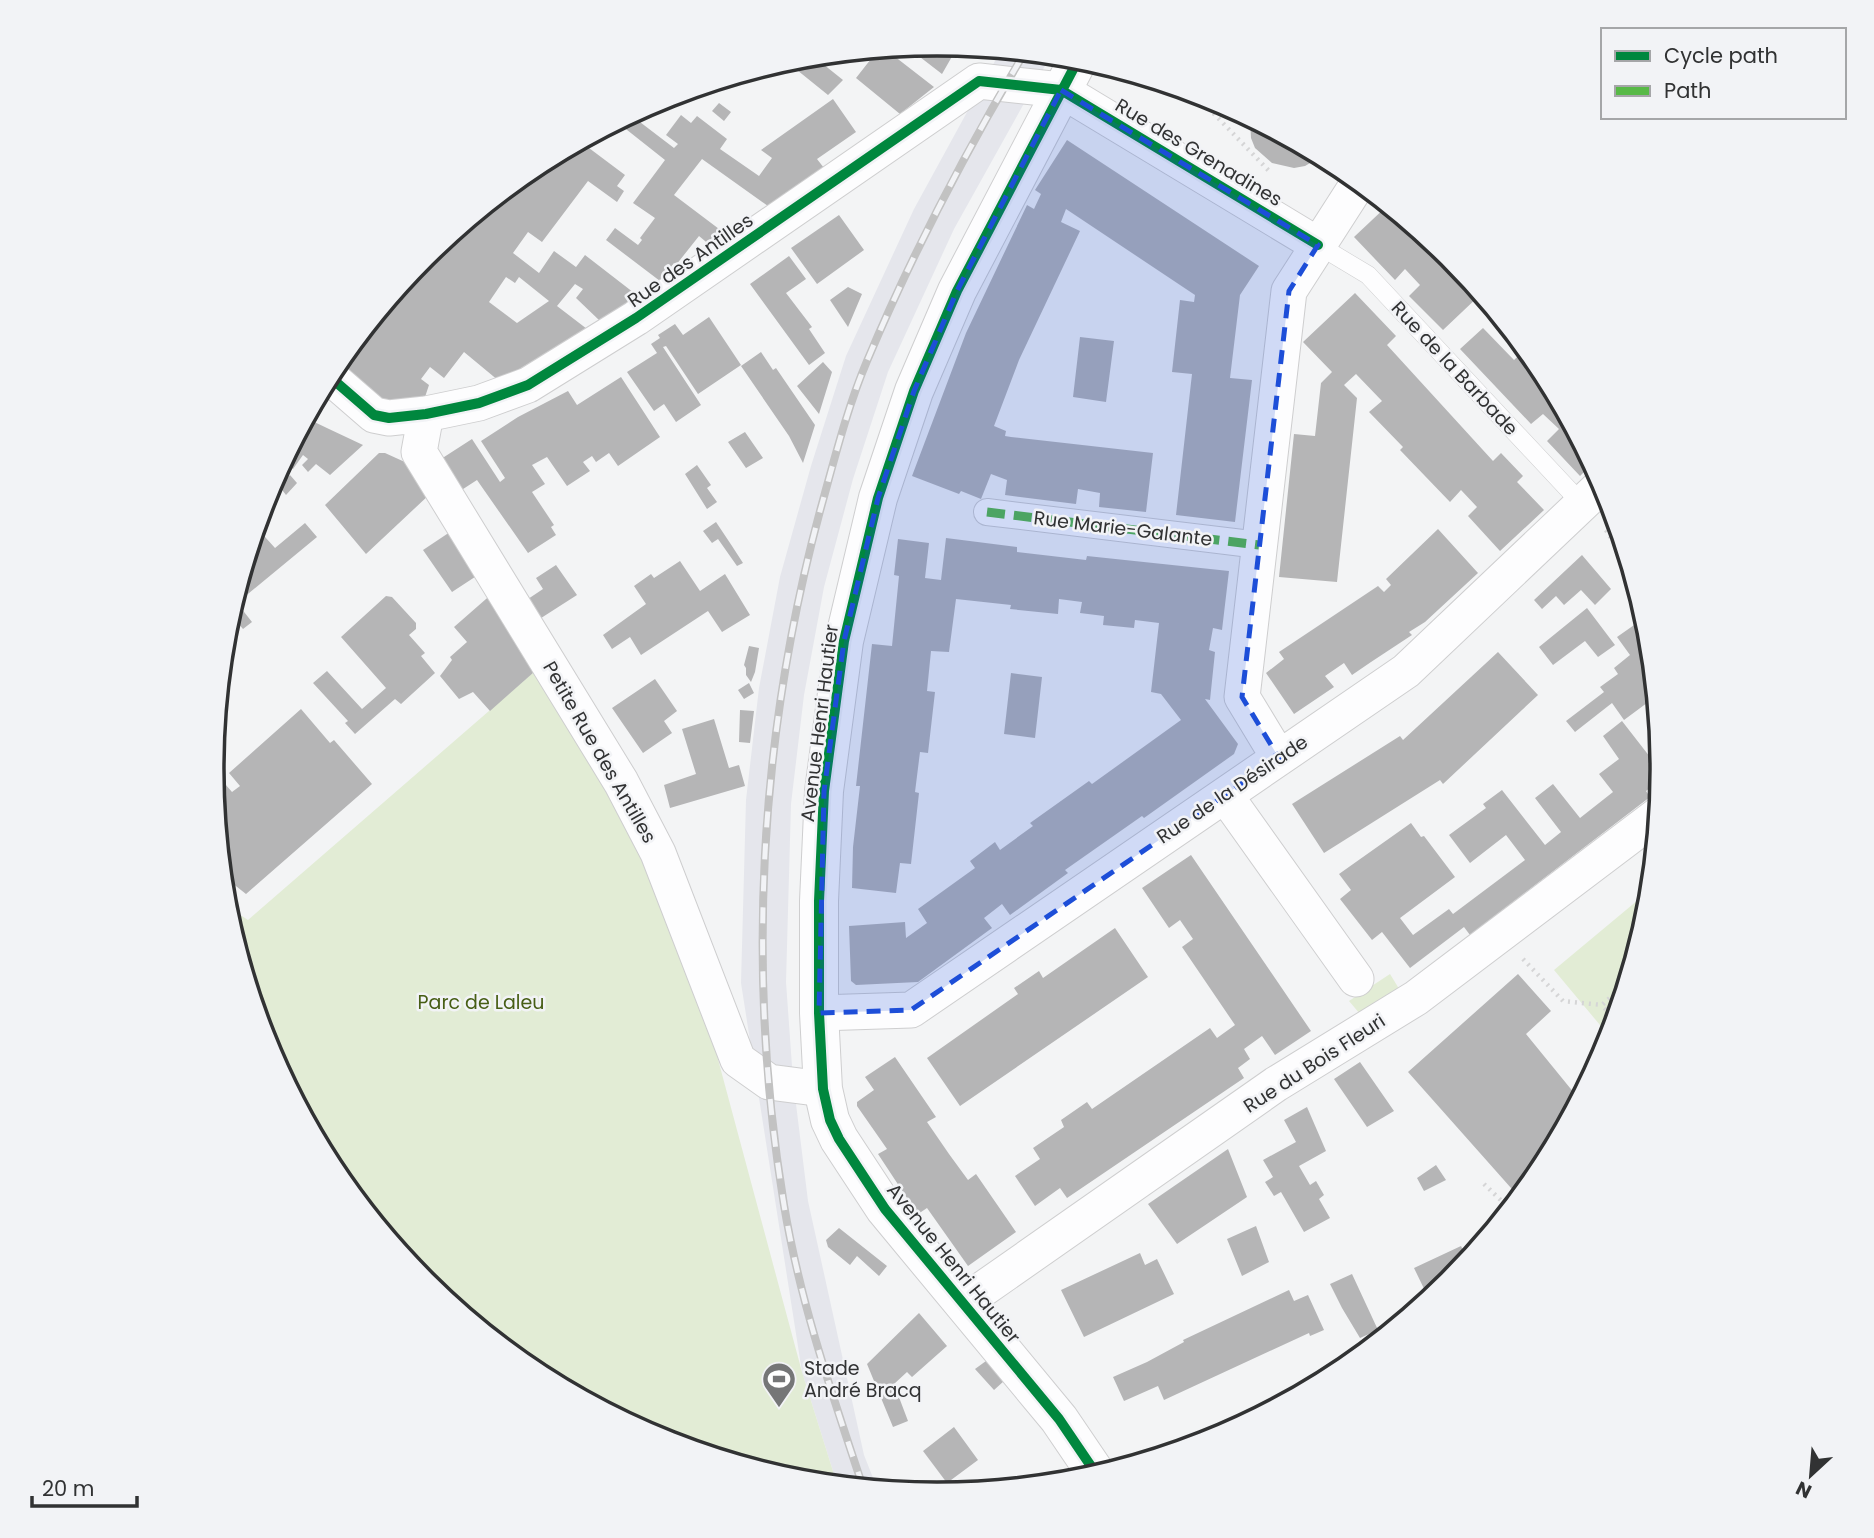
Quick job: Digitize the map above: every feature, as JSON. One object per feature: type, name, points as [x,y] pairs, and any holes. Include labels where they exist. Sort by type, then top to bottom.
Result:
[{"type":"street","name":"Rue des Grenadines","points":[[1070,74],[1318,245]]},
{"type":"street","name":"Rue des Antilles","points":[[338,383],[374,415],[390,418],[479,403],[528,385],[636,318],[979,81],[1070,74]]},
{"type":"street","name":"Avenue Henri Hautier","points":[[1070,74],[957,290],[914,391],[878,498],[845,641],[824,791],[819,901],[819,1013],[823,1089],[830,1120],[859,1172],[885,1209],[1059,1419],[1090,1465]]},
{"type":"street","points":[[1279,758],[1242,698],[1290,291],[1353,191]]},
{"type":"street","name":"Petite Rue des Antilles","points":[[426,414],[419,452],[621,782],[658,853],[738,1060],[769,1082],[823,1089]]},
{"type":"street","name":"Rue de la Désirade","points":[[819,1013],[911,1010],[1406,671],[1592,494]]},
{"type":"street","name":"Rue Marie-Galante","points":[[987,512],[1259,545]]},
{"type":"street","points":[[1225,795],[1356,978]]},
{"type":"street","name":"Rue du Bois Fleuri","points":[[963,1303],[1276,1084],[1416,998],[1647,822]]},
{"type":"lane","name":"Rue de la Barbade","points":[[1318,245],[1368,275],[1592,494]]},
{"type":"path","points":[[1211,110],[1280,182]]},
{"type":"path","points":[[1499,934],[1563,1001],[1602,1005],[1607,1011]]},
{"type":"path","points":[[1602,1005],[1613,994]]},
{"type":"path","points":[[1484,1184],[1503,1203]]},
{"type":"highlighted area","points":[[1061,90],[1318,245],[1289,291],[1242,697],[1279,758],[911,1010],[819,1013],[824,791],[844,641],[878,498],[914,391],[957,291]]},
{"type":"shaded area","points":[[996,59],[1046,65],[954,229],[888,372],[853,479],[824,587],[804,695],[791,804],[786,982],[793,1080],[808,1201],[864,1455],[873,1479],[834,1474],[802,1372],[741,983],[746,800],[759,688],[780,577],[811,466],[846,356],[914,209]]},
{"type":"green space","name":"Parc de Laleu","points":[[542,665],[648,847],[712,1037],[802,1372],[834,1474],[752,1458],[664,1428],[622,1408],[580,1386],[503,1335],[433,1273],[371,1203],[320,1126],[278,1042],[262,998],[239,914],[248,920]]},
{"type":"green space","points":[[1637,901],[1626,954],[1602,1027],[1554,970]]},
{"type":"green space","points":[[1390,974],[1401,992],[1360,1014],[1349,1001]]},
{"type":"building","points":[[920,57],[952,57],[942,74]]},
{"type":"building","points":[[896,58],[934,87],[900,114],[856,78],[870,60]]},
{"type":"building","points":[[825,65],[843,80],[828,95],[797,70]]},
{"type":"building","points":[[833,99],[856,132],[817,159],[824,168],[768,206],[702,159],[674,195],[727,235],[711,246],[699,236],[660,281],[606,240],[615,228],[638,245],[642,240],[640,238],[655,218],[633,203],[665,160],[625,128],[639,122],[674,148],[678,144],[666,135],[681,115],[691,123],[697,116],[727,139],[720,149],[759,176],[772,158],[761,150]]},
{"type":"building","points":[[719,103],[731,112],[724,121],[712,111]]},
{"type":"building","points":[[1251,129],[1311,162],[1294,168],[1272,163],[1255,148]]},
{"type":"building","points":[[1067,140],[1259,266],[1240,295],[1230,378],[1252,380],[1235,522],[1176,515],[1192,374],[1172,372],[1180,300],[1194,302],[1195,295],[1066,209],[1061,222],[1080,231],[1019,360],[994,426],[1006,431],[1005,436],[1153,453],[1146,512],[1099,507],[1100,493],[1078,489],[1076,504],[1005,495],[1007,480],[991,474],[981,499],[961,491],[959,494],[912,476],[966,333],[1027,205],[1034,209],[1041,194],[1035,190]]},
{"type":"building","points":[[589,148],[625,175],[617,186],[624,191],[617,202],[588,181],[542,242],[528,232],[513,253],[539,273],[554,251],[576,267],[585,255],[638,296],[600,321],[576,298],[583,289],[575,284],[557,306],[587,329],[499,381],[464,352],[444,378],[430,367],[421,379],[429,385],[424,400],[379,401],[345,372],[401,299],[467,233],[541,176]],"holes":[[[506,277],[515,283],[519,277],[549,301],[517,323],[489,302]]]},
{"type":"building","points":[[1381,211],[1441,265],[1474,300],[1443,330],[1409,296],[1420,285],[1405,269],[1395,280],[1354,237]]},
{"type":"building","points":[[839,215],[864,250],[817,284],[791,248]]},
{"type":"building","points":[[789,256],[806,279],[786,293],[812,327],[809,329],[825,353],[809,365],[750,284]]},
{"type":"building","points":[[848,287],[862,294],[848,327],[830,300]]},
{"type":"building","points":[[1355,293],[1396,336],[1387,345],[1493,461],[1501,453],[1523,476],[1517,482],[1544,510],[1500,551],[1468,516],[1477,507],[1461,490],[1450,502],[1400,450],[1403,447],[1369,412],[1382,401],[1356,374],[1344,385],[1357,398],[1337,582],[1279,577],[1294,434],[1315,436],[1321,383],[1332,372],[1303,342]]},
{"type":"building","points":[[709,317],[741,365],[698,394],[666,346],[663,347],[701,405],[676,422],[664,404],[654,411],[627,372],[657,353],[651,344],[660,338],[658,335],[675,324],[683,335]]},
{"type":"building","points":[[1483,328],[1514,360],[1518,356],[1576,454],[1584,472],[1580,476],[1547,441],[1559,429],[1543,414],[1531,424],[1460,349]]},
{"type":"building","points":[[1080,337],[1114,341],[1106,402],[1073,397]]},
{"type":"building","points":[[761,352],[773,370],[776,368],[815,425],[803,463],[789,436],[741,366]]},
{"type":"building","points":[[823,362],[832,372],[819,414],[797,386]]},
{"type":"building","points":[[621,377],[660,437],[618,466],[609,453],[596,462],[592,456],[583,462],[590,471],[567,486],[547,457],[532,465],[545,484],[532,492],[554,525],[551,527],[556,535],[528,553],[477,480],[460,491],[441,459],[472,439],[500,482],[505,478],[481,441],[518,417],[568,391],[577,405]]},
{"type":"building","points":[[315,422],[363,445],[330,475],[316,464],[308,472],[302,465],[308,459],[303,455],[293,469]]},
{"type":"building","points":[[745,432],[763,458],[746,468],[728,442]]},
{"type":"building","points":[[379,453],[407,463],[430,494],[366,554],[325,505]]},
{"type":"building","points":[[697,465],[711,485],[707,488],[717,502],[707,509],[685,474]]},
{"type":"building","points":[[290,475],[297,483],[286,495],[281,489]]},
{"type":"building","points":[[716,522],[743,563],[737,566],[718,539],[712,543],[703,531]]},
{"type":"building","points":[[305,523],[317,537],[245,596],[264,535],[275,548]]},
{"type":"building","points":[[1438,529],[1478,573],[1425,622],[1409,632],[1412,635],[1352,675],[1344,663],[1325,676],[1334,687],[1294,714],[1266,673],[1284,659],[1279,652],[1378,586],[1384,592],[1391,585],[1386,579]]},
{"type":"building","points":[[453,530],[481,573],[452,592],[423,550]]},
{"type":"building","points":[[946,538],[1017,547],[1017,552],[1086,560],[1087,556],[1229,571],[1222,630],[1213,628],[1209,650],[1215,652],[1210,700],[1205,699],[1238,744],[1234,754],[1065,870],[1068,873],[1010,915],[1002,904],[984,918],[992,928],[918,982],[856,985],[851,981],[849,926],[905,922],[906,938],[927,923],[918,909],[975,868],[970,861],[995,842],[1000,850],[1033,826],[1030,823],[1089,781],[1092,784],[1181,720],[1161,694],[1151,692],[1159,623],[1135,620],[1134,628],[1103,625],[1104,616],[1080,613],[1082,602],[1059,599],[1058,614],[956,599],[949,652],[931,651],[927,691],[935,692],[928,753],[920,752],[915,792],[919,793],[911,864],[900,863],[896,893],[852,888],[853,847],[860,786],[856,786],[872,644],[892,646],[899,576],[894,575],[898,539],[929,543],[925,578],[941,580]]},
{"type":"building","points":[[1582,555],[1611,589],[1595,605],[1581,590],[1564,605],[1556,596],[1542,609],[1534,600]]},
{"type":"building","points":[[680,561],[700,591],[725,574],[750,615],[722,632],[708,611],[641,655],[630,637],[612,649],[603,635],[646,604],[634,586],[651,574],[654,578]]},
{"type":"building","points":[[556,565],[577,595],[538,620],[525,601],[543,589],[536,578]]},
{"type":"building","points":[[494,592],[542,665],[490,711],[473,692],[459,699],[440,676],[452,660],[450,657],[467,642],[454,627]]},
{"type":"building","points":[[386,596],[392,597],[416,623],[416,629],[409,635],[425,653],[421,656],[435,673],[401,704],[395,699],[355,734],[345,723],[348,721],[313,683],[327,671],[362,709],[386,688],[341,637]]},
{"type":"building","points":[[1587,608],[1615,645],[1598,657],[1585,641],[1553,665],[1539,647]]},
{"type":"building","points":[[242,610],[252,622],[243,629],[239,625]]},
{"type":"building","points":[[1635,625],[1646,703],[1624,720],[1612,703],[1575,732],[1566,721],[1604,692],[1600,687],[1618,674],[1614,668],[1630,655],[1617,637]]},
{"type":"building","points":[[749,646],[759,648],[751,682],[744,665]]},
{"type":"building","points":[[1498,652],[1538,695],[1443,784],[1440,780],[1324,853],[1292,804],[1400,736],[1403,740]]},
{"type":"building","points":[[1011,673],[1042,677],[1035,738],[1004,734]]},
{"type":"building","points":[[655,679],[677,711],[664,721],[672,733],[643,753],[612,708]]},
{"type":"building","points":[[749,683],[754,693],[744,699],[738,690]]},
{"type":"building","points":[[301,709],[330,743],[334,740],[372,784],[246,894],[234,884],[230,862],[225,784],[232,792],[240,786],[229,773]]},
{"type":"building","points":[[740,710],[754,711],[750,743],[739,742]]},
{"type":"building","points":[[714,719],[729,768],[739,765],[745,786],[670,808],[664,785],[696,774],[682,729]]},
{"type":"building","points":[[1622,721],[1649,756],[1649,788],[1646,791],[1649,798],[1470,935],[1464,927],[1410,968],[1382,932],[1372,940],[1340,899],[1351,890],[1339,874],[1411,823],[1455,877],[1400,918],[1413,935],[1449,909],[1453,914],[1525,860],[1506,835],[1470,863],[1449,835],[1486,808],[1483,804],[1502,790],[1545,845],[1561,832],[1535,798],[1553,784],[1580,818],[1613,792],[1599,774],[1619,759],[1603,736]]},
{"type":"building","points":[[1191,855],[1311,1031],[1275,1055],[1262,1036],[1244,1049],[1250,1059],[1238,1068],[1244,1078],[1067,1198],[1060,1188],[1035,1206],[1015,1176],[1040,1159],[1033,1148],[1064,1127],[1061,1120],[1087,1102],[1092,1109],[1210,1028],[1217,1038],[1235,1025],[1182,947],[1193,939],[1180,920],[1169,928],[1142,888]]},
{"type":"building","points":[[1115,928],[1148,977],[960,1106],[927,1058],[1018,994],[1014,988],[1039,971],[1043,978]]},
{"type":"building","points":[[1518,974],[1551,1011],[1526,1034],[1572,1091],[1554,1126],[1512,1190],[1408,1072]]},
{"type":"building","points":[[895,1057],[936,1117],[927,1122],[949,1154],[968,1180],[976,1174],[1016,1232],[968,1266],[927,1208],[918,1214],[878,1154],[887,1149],[857,1106],[857,1102],[874,1090],[865,1077]]},
{"type":"building","points":[[1360,1062],[1394,1111],[1367,1127],[1334,1079]]},
{"type":"building","points":[[1307,1107],[1326,1151],[1299,1166],[1310,1185],[1316,1181],[1324,1195],[1319,1199],[1330,1218],[1304,1232],[1281,1192],[1274,1196],[1265,1182],[1273,1177],[1263,1160],[1296,1142],[1284,1120]]},
{"type":"building","points":[[1228,1149],[1247,1197],[1177,1244],[1148,1204]]},
{"type":"building","points":[[1436,1165],[1446,1180],[1424,1191],[1417,1178]]},
{"type":"building","points":[[1256,1226],[1269,1262],[1242,1276],[1227,1239]]},
{"type":"building","points":[[839,1228],[887,1266],[879,1276],[857,1256],[850,1265],[828,1247],[826,1240]]},
{"type":"building","points":[[1461,1246],[1463,1250],[1424,1289],[1414,1268]]},
{"type":"building","points":[[1140,1253],[1145,1265],[1157,1259],[1174,1294],[1084,1337],[1061,1290]]},
{"type":"building","points":[[1352,1274],[1378,1329],[1360,1338],[1330,1284]]},
{"type":"building","points":[[1289,1290],[1294,1301],[1308,1295],[1324,1330],[1310,1336],[1309,1333],[1164,1400],[1158,1386],[1124,1401],[1113,1377],[1147,1362],[1184,1342],[1183,1340]]},
{"type":"building","points":[[919,1313],[947,1346],[912,1377],[907,1372],[894,1384],[908,1421],[893,1427],[867,1364]]},
{"type":"building","points":[[986,1361],[1004,1381],[994,1390],[975,1369]]},
{"type":"building","points":[[954,1427],[978,1460],[946,1482],[923,1451]]},
{"type":"railway","points":[[860,1477],[818,1348],[799,1277],[784,1205],[772,1118],[765,1031],[763,943],[765,856],[772,769],[783,682],[799,596],[853,397],[884,321],[921,242],[1020,61]]},
{"type":"marked path","points":[[987,512],[1259,545]]},
{"type":"cycle path","points":[[1073,69],[957,291],[914,391],[878,498],[844,641],[824,791],[819,901],[819,1013],[823,1089],[830,1120],[839,1139],[885,1209],[1059,1419],[1090,1465]]},
{"type":"cycle path","points":[[338,383],[374,415],[389,418],[426,414],[479,403],[528,385],[636,318],[979,81],[1061,90],[1318,245]]},
{"type":"place","name":"Stade André Bracq","points":[[779,1409]]}]
